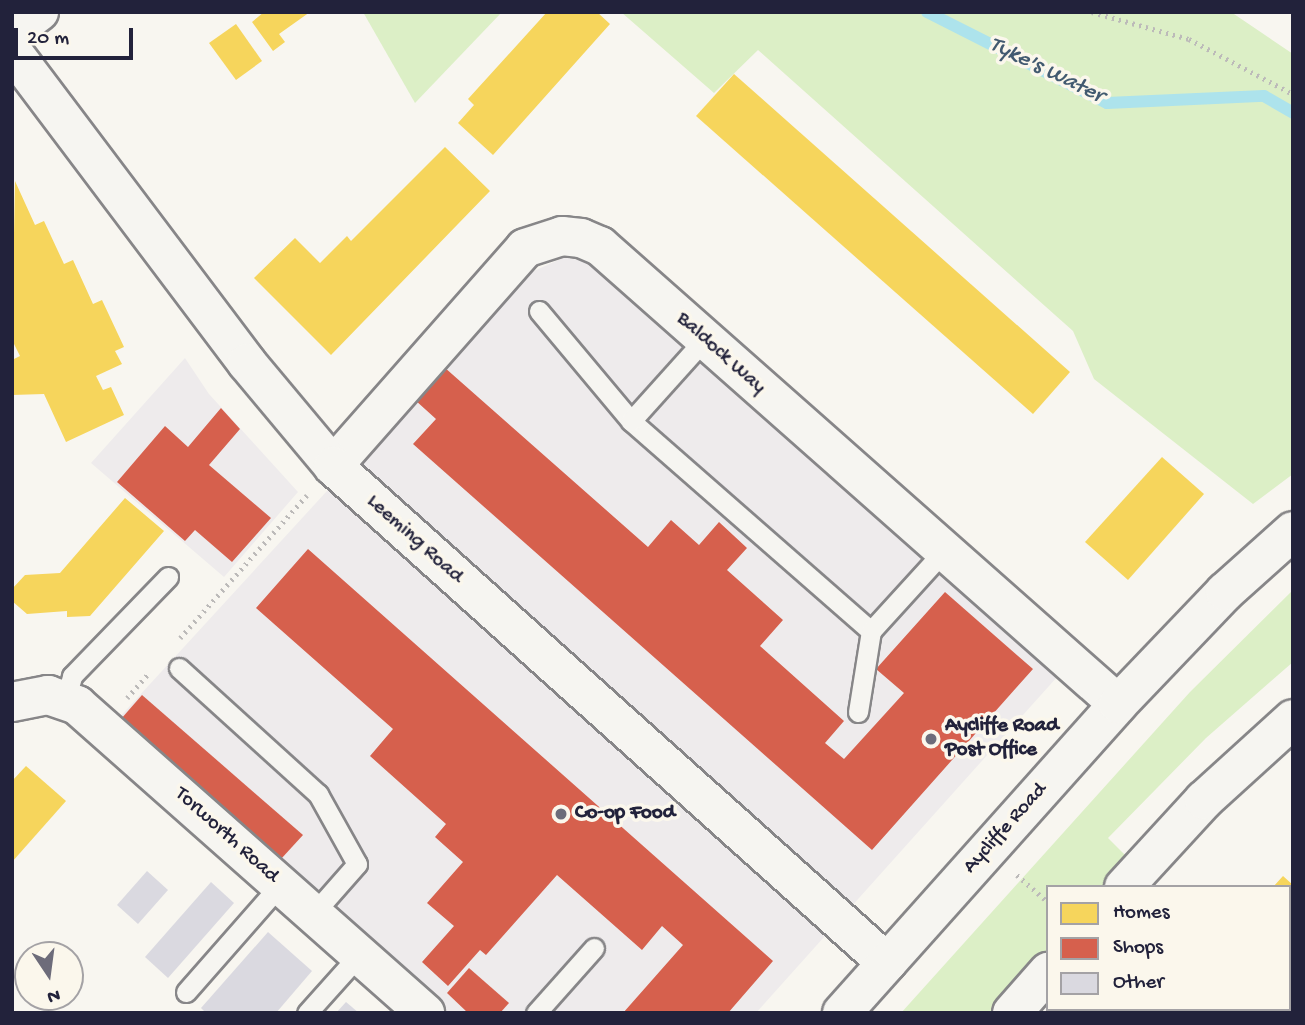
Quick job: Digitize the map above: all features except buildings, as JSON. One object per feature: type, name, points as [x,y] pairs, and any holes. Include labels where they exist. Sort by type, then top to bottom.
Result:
[{"type":"street","points":[[12,32],[39,12]]},
{"type":"street","name":"Leeming Road","points":[[12,51],[247,363],[333,466],[887,963]]},
{"type":"street","name":"Baldock Way","points":[[333,466],[525,248],[544,240],[581,238],[600,246],[942,553],[1118,704]]},
{"type":"street","name":"Aycliffe Road","points":[[842,1013],[1118,704],[1225,592],[1293,531]]},
{"type":"street","points":[[12,702],[48,695],[65,701]]},
{"type":"street","name":"Torworth Road","points":[[65,701],[102,727],[425,1013]]},
{"type":"street","points":[[1126,885],[1204,800],[1293,719]]},
{"type":"lane","points":[[539,311],[631,421],[871,631]]},
{"type":"lane","points":[[631,421],[704,340]]},
{"type":"lane","points":[[858,712],[871,631],[942,553]]},
{"type":"lane","points":[[65,701],[72,676],[168,577]]},
{"type":"lane","points":[[179,668],[318,794],[325,805],[357,864],[313,914]]},
{"type":"lane","points":[[186,992],[280,885]]},
{"type":"lane","points":[[537,1013],[594,948]]},
{"type":"lane","points":[[307,1013],[359,955]]},
{"type":"path","points":[[1092,12],[1189,39],[1293,94]]},
{"type":"path","points":[[176,643],[333,466]]},
{"type":"path","points":[[102,727],[158,664]]},
{"type":"path","points":[[1013,871],[1046,900]]},
{"type":"shaded area","points":[[565,257],[598,265],[1058,676],[756,1013],[445,1013],[117,720],[525,275]]},
{"type":"shaded area","points":[[185,358],[209,394],[298,492],[224,577],[91,463]]},
{"type":"green space","points":[[363,12],[502,12],[415,103]]},
{"type":"green space","points":[[621,12],[1231,12],[1293,54],[1293,474],[1253,504],[1094,379],[1073,331],[758,50],[714,93]]},
{"type":"green space","points":[[1293,590],[1293,662],[1206,738],[1108,838],[1128,858],[1105,885],[1046,885],[1046,952],[991,1013],[901,1013],[1190,692]]},
{"type":"waterway","name":"Tyke's Water","points":[[927,12],[1107,103],[1264,96],[1293,113]]},
{"type":"place","name":"Aycliffe Road Post Office","points":[[931,739]]},
{"type":"place","name":"Co-op Food","points":[[561,814]]}]
